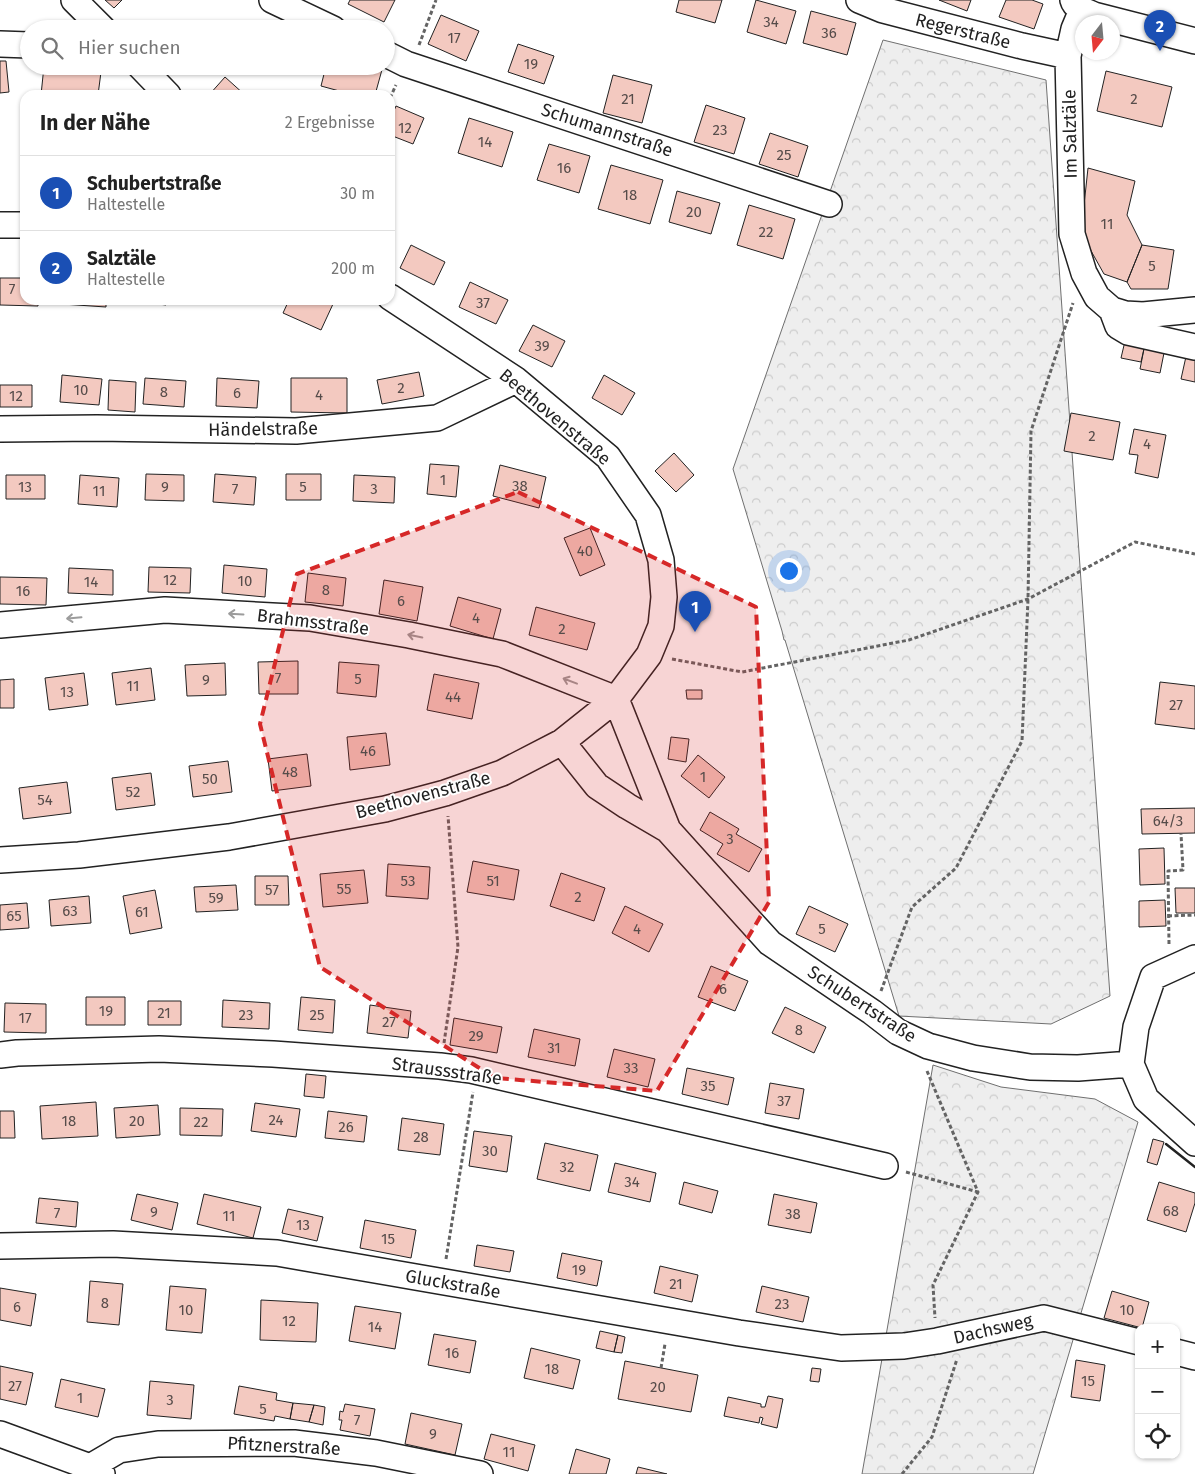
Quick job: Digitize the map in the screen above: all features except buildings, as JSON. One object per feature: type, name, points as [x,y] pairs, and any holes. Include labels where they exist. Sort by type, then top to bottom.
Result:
[{"type":"street","points":[[74,0],[93,20]]},
{"type":"street","points":[[272,0],[314,20]]},
{"type":"street","name":"Regerstraße","points":[[859,0],[883,10],[1068,56]]},
{"type":"street","points":[[1077,5],[1094,16],[1195,41]]},
{"type":"street","name":"Im Salztäle","points":[[1077,5],[1068,56],[1072,234],[1084,273],[1097,298],[1112,310],[1118,326],[1128,332],[1195,348]]},
{"type":"street","points":[[0,44],[20,45]]},
{"type":"street","name":"Schumannstraße","points":[[395,58],[406,64],[829,204]]},
{"type":"street","points":[[149,75],[163,90]]},
{"type":"street","points":[[0,225],[20,225]]},
{"type":"street","name":"Beethovenstraße","points":[[0,860],[79,855],[229,837],[385,809],[445,793],[502,773],[562,742],[616,699],[650,655],[661,626],[664,597],[661,560],[648,515],[608,457],[516,380],[395,300]]},
{"type":"street","points":[[1112,310],[1124,314],[1143,316],[1195,310]]},
{"type":"street","name":"Händelstraße","points":[[0,429],[97,428],[296,431],[437,418],[516,380]]},
{"type":"street","name":"Brahmsstraße","points":[[0,625],[165,610],[310,618],[409,635],[502,654],[616,699]]},
{"type":"street","name":"Schubertstraße","points":[[616,699],[668,830],[770,943],[872,1012],[898,1032],[928,1046],[974,1058],[1030,1067],[1078,1068],[1131,1064]]},
{"type":"street","points":[[562,742],[597,786],[668,830]]},
{"type":"street","points":[[1195,958],[1153,977],[1136,1027],[1131,1064],[1146,1100],[1195,1142]]},
{"type":"street","name":"Straussstraße","points":[[0,1055],[159,1049],[273,1054],[463,1069],[885,1166]]},
{"type":"street","name":"Gluckstraße","points":[[0,1246],[113,1244],[277,1253],[739,1333],[841,1348],[904,1346]]},
{"type":"street","name":"Dachsweg","points":[[904,1346],[937,1342],[1044,1318],[1135,1341]]},
{"type":"street","points":[[1180,1353],[1195,1357]]},
{"type":"street","points":[[0,1434],[96,1470]]},
{"type":"street","name":"Pfitznerstraße","points":[[96,1470],[119,1450],[158,1444],[294,1443],[376,1453],[480,1474]]},
{"type":"path","points":[[420,42],[436,0]]},
{"type":"path","points":[[880,994],[912,907],[956,868],[1022,741],[1028,599],[1030,431],[1084,273]]},
{"type":"path","points":[[650,655],[742,672],[909,640],[1028,599],[1135,542],[1195,554]]},
{"type":"path","points":[[443,1050],[458,947],[448,809]]},
{"type":"path","points":[[1169,970],[1168,871],[1183,870],[1181,834]]},
{"type":"path","points":[[1168,916],[1195,915]]},
{"type":"path","points":[[927,1070],[978,1192],[933,1285],[937,1342]]},
{"type":"path","points":[[442,1282],[473,1095]]},
{"type":"path","points":[[885,1166],[978,1192]]},
{"type":"path","points":[[902,1474],[932,1436],[965,1335]]},
{"type":"highlighted area","points":[[518,492],[756,607],[769,902],[657,1091],[495,1078],[320,967],[260,724],[297,574]]},
{"type":"green space","points":[[883,40],[1046,80],[1110,996],[1051,1024],[899,1016],[733,469]]},
{"type":"green space","points":[[933,1065],[1001,1087],[1095,1099],[1138,1122],[1033,1474],[862,1474]]},
{"type":"wall","points":[[1166,1144],[1195,1167]]},
{"type":"place","name":"Salztäle","points":[[1160,51]]},
{"type":"place","name":"Schubertstraße","points":[[695,632]]}]
